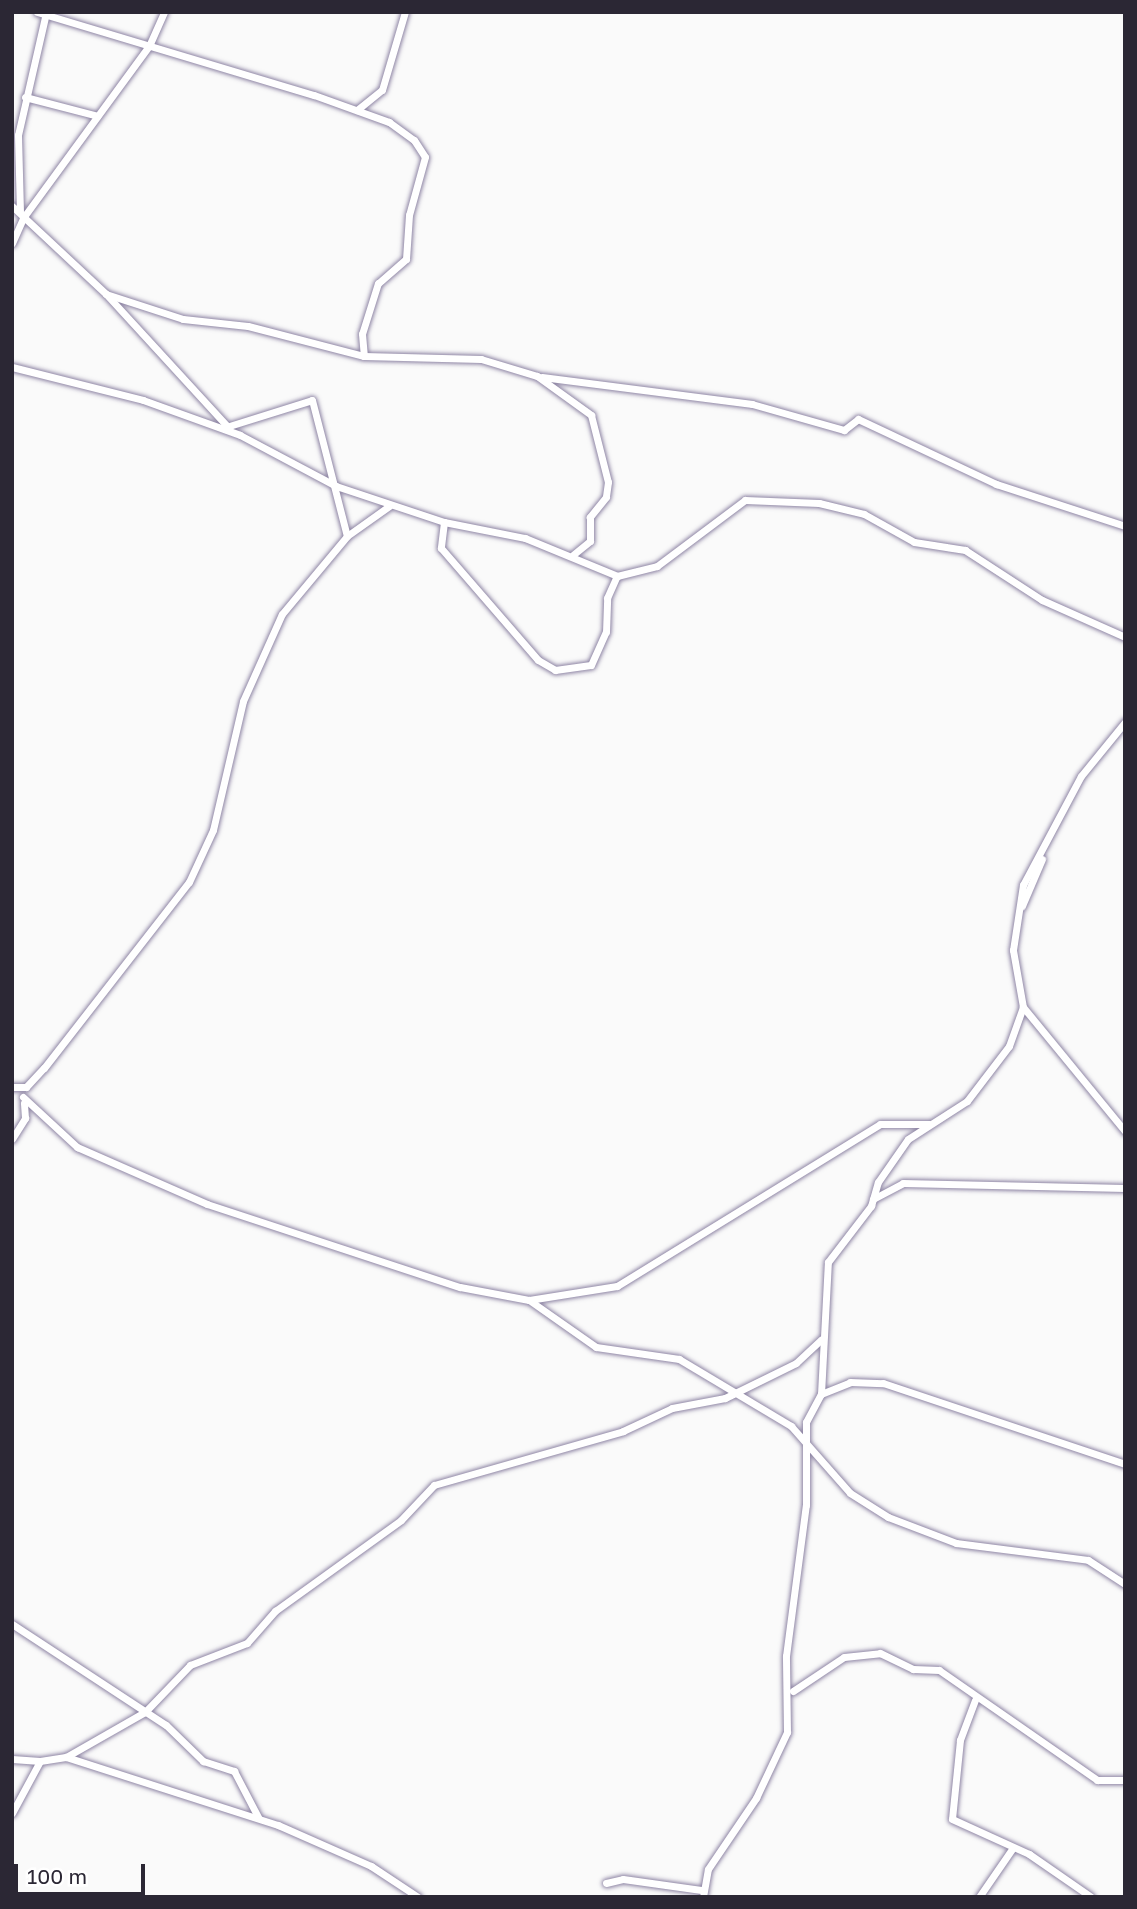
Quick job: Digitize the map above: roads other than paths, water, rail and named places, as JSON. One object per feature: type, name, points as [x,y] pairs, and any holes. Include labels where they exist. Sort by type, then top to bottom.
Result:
[{"type":"street","points":[[37,12],[356,110],[406,133],[425,157],[409,215],[407,259],[378,283],[362,334],[364,356]]},
{"type":"street","points":[[12,243],[21,215],[149,46],[164,12]]},
{"type":"street","points":[[356,110],[382,90],[405,12]]},
{"type":"street","points":[[21,215],[16,168],[25,97],[46,14]]},
{"type":"street","points":[[25,97],[98,116]]},
{"type":"street","points":[[12,206],[106,293],[226,427],[336,486],[389,506],[573,555],[617,576],[656,566],[745,500],[818,503],[864,514],[914,542],[965,550],[1042,600],[1125,637]]},
{"type":"street","points":[[106,293],[183,320],[248,326],[364,356],[481,359],[537,376],[752,404],[844,430],[858,419],[996,484],[1125,526]]},
{"type":"street","points":[[12,367],[144,400],[240,435]]},
{"type":"street","points":[[537,376],[591,415],[608,482],[606,496],[590,517],[590,541],[573,555]]},
{"type":"street","points":[[226,427],[312,400],[347,536]]},
{"type":"street","points":[[12,1139],[25,1118],[23,1088],[200,862],[257,668],[291,598],[347,536],[389,506]]},
{"type":"street","points":[[444,522],[441,548],[538,660],[555,670],[590,665],[606,632],[607,598],[617,576]]},
{"type":"street","points":[[1125,722],[1081,776],[1044,855],[1023,885],[1013,950],[1023,1007],[1125,1131]]},
{"type":"street","points":[[871,1206],[878,1182],[908,1139],[975,1092],[1009,1046],[1023,1007]]},
{"type":"street","points":[[12,1087],[23,1088]]},
{"type":"street","points":[[23,1097],[77,1147],[207,1204],[439,1280],[529,1300],[617,1286],[880,1124],[930,1124]]},
{"type":"street","points":[[878,1182],[1125,1188]]},
{"type":"street","points":[[821,1394],[821,1340],[828,1262],[871,1206],[875,1194],[893,1184]]},
{"type":"street","points":[[529,1300],[596,1348],[679,1359],[739,1391],[810,1443],[850,1493],[888,1517],[956,1543],[1088,1560],[1125,1584]]},
{"type":"street","points":[[12,1759],[40,1761],[66,1757],[145,1712],[182,1670],[247,1643],[275,1611],[386,1532],[434,1485],[507,1468],[623,1431],[672,1408],[739,1391],[796,1363],[821,1340]]},
{"type":"street","points":[[606,1883],[623,1880],[688,1894],[702,1894],[787,1731],[786,1656],[810,1443],[809,1409],[821,1394],[850,1382],[883,1383],[1125,1464]]},
{"type":"street","points":[[12,1624],[145,1712],[203,1761],[238,1775],[258,1818]]},
{"type":"street","points":[[793,1692],[844,1657],[869,1652],[913,1669],[937,1669],[975,1700],[1097,1780],[1125,1780]]},
{"type":"street","points":[[975,1700],[960,1740],[950,1814],[1012,1849],[1033,1856],[1091,1897]]},
{"type":"street","points":[[66,1757],[258,1818],[371,1866],[418,1897]]},
{"type":"street","points":[[12,1813],[40,1761]]},
{"type":"street","points":[[979,1897],[1012,1849]]}]
